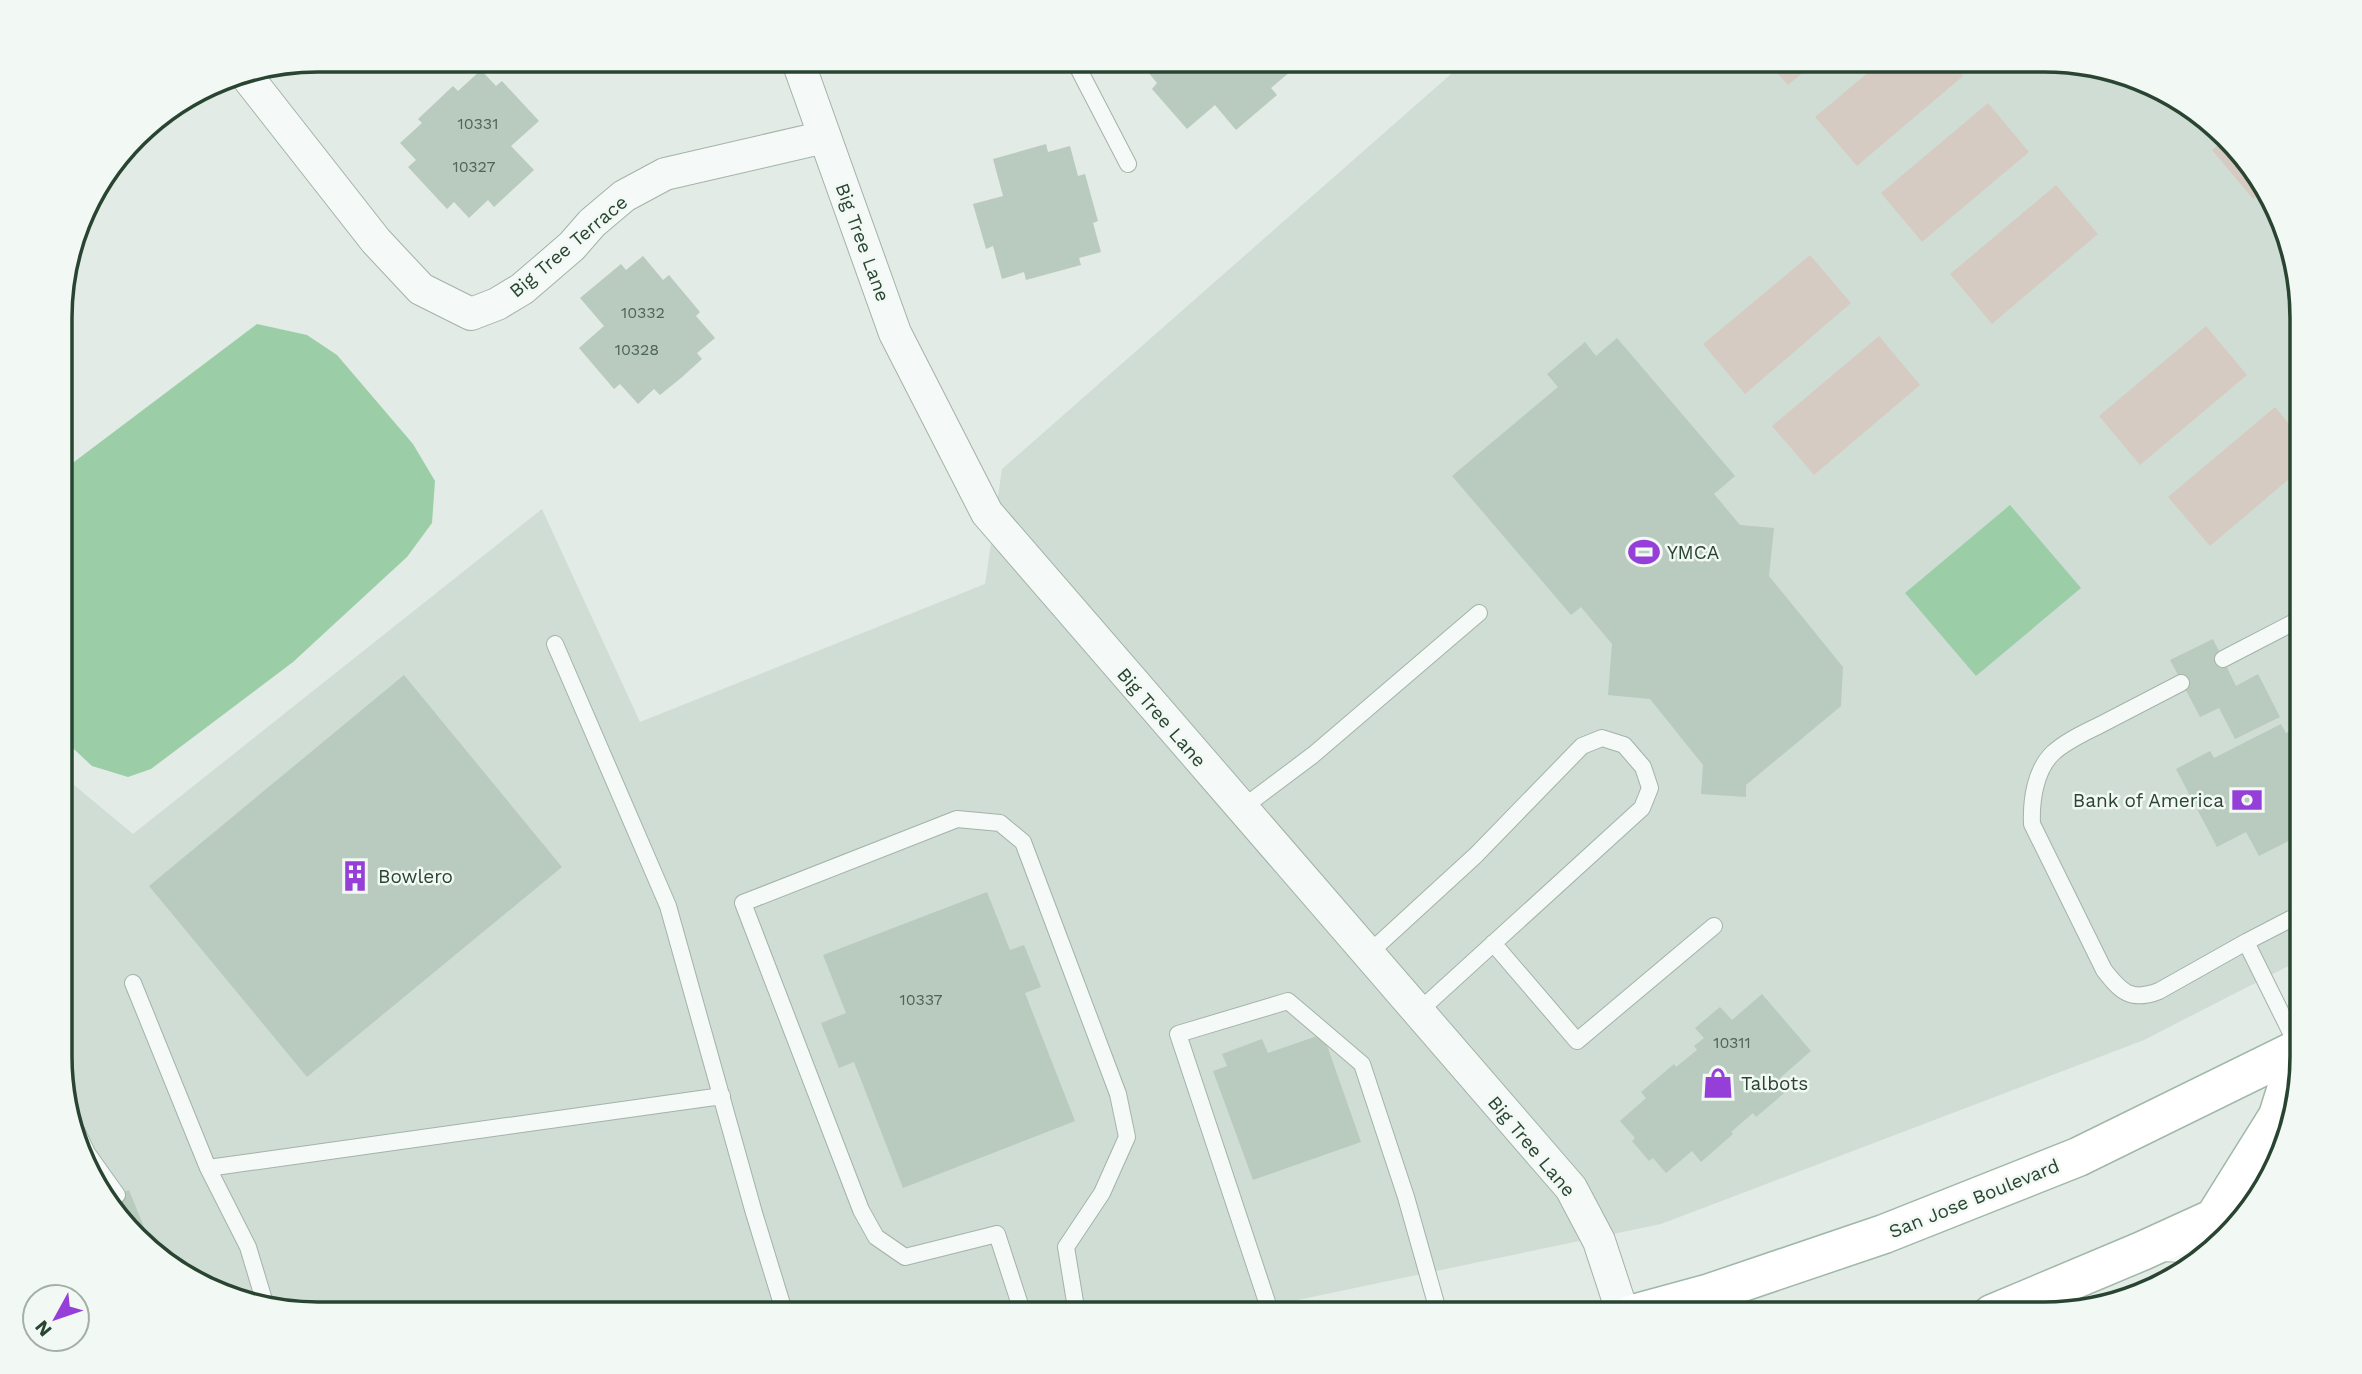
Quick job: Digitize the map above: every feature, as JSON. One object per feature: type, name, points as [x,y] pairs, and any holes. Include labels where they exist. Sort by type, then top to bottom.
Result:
[{"type":"main road","name":"San Jose Boulevard","points":[[1677,1302],[1884,1234],[2078,1157],[2290,1053]]},
{"type":"main road","points":[[2021,1302],[2142,1251],[2208,1238],[2278,1116],[2289,1083]]},
{"type":"street","name":"Big Tree Lane","points":[[802,72],[895,332],[987,513],[1571,1188],[1599,1241],[1619,1302]]},
{"type":"street","name":"Big Tree Terrace","points":[[251,81],[376,241],[421,289],[471,314],[497,304],[522,289],[624,196],[665,174],[825,137]]},
{"type":"lane","points":[[1080,72],[1128,164]]},
{"type":"lane","points":[[1241,809],[1313,755],[1479,613]]},
{"type":"lane","points":[[2223,659],[2290,624]]},
{"type":"lane","points":[[555,644],[668,906],[781,1302]]},
{"type":"lane","points":[[2181,682],[2070,741],[2052,754],[2042,769],[2031,805],[2032,824],[2104,970],[2117,986],[2131,995],[2146,996],[2290,919]]},
{"type":"lane","points":[[1368,954],[1476,855],[1582,746],[1602,738],[1624,745],[1643,767],[1650,788],[1642,808],[1418,1012]]},
{"type":"lane","points":[[1019,1302],[997,1234],[905,1256],[876,1237],[861,1210],[743,903],[957,819],[1000,823],[1023,842],[1118,1094],[1127,1137],[1102,1193],[1066,1247],[1075,1302]]},
{"type":"lane","points":[[1493,943],[1577,1041],[1714,926]]},
{"type":"lane","points":[[2246,942],[2290,1028]]},
{"type":"lane","points":[[134,983],[208,1168],[248,1247],[263,1296]]},
{"type":"lane","points":[[1267,1302],[1178,1034],[1288,1001],[1362,1064],[1406,1196],[1436,1302]]},
{"type":"lane","points":[[208,1168],[722,1096]]},
{"type":"lane","points":[[103,1175],[117,1195]]},
{"type":"shaded area","points":[[1453,72],[2060,72],[2092,76],[2138,90],[2194,123],[2218,144],[2239,168],[2272,224],[2286,270],[2290,302],[2290,965],[2144,1040],[1661,1224],[1287,1302],[302,1302],[254,1294],[209,1277],[168,1251],[133,1218],[113,1193],[97,1165],[76,1104],[72,1072],[72,783],[133,834],[542,509],[640,722],[985,584],[1002,469]]},
{"type":"shaded area","points":[[1777,72],[1804,72],[1788,85]]},
{"type":"shaded area","points":[[1869,72],[1960,72],[1963,76],[1857,166],[1815,117]]},
{"type":"shaded area","points":[[1988,103],[2029,152],[1922,242],[1881,193]]},
{"type":"shaded area","points":[[2218,144],[2249,181],[2257,195],[2253,199],[2212,150]]},
{"type":"shaded area","points":[[2056,185],[2098,234],[1992,324],[1950,274]]},
{"type":"shaded area","points":[[1810,255],[1851,303],[1745,394],[1703,344]]},
{"type":"shaded area","points":[[257,324],[307,335],[337,355],[413,444],[435,481],[432,523],[407,557],[293,662],[151,769],[128,777],[92,766],[72,747],[72,463]]},
{"type":"shaded area","points":[[2206,326],[2247,375],[2140,465],[2099,416]]},
{"type":"shaded area","points":[[1879,336],[1920,385],[1814,475],[1772,426]]},
{"type":"shaded area","points":[[2275,407],[2290,425],[2290,478],[2210,546],[2168,497]]},
{"type":"shaded area","points":[[2010,505],[2081,588],[1976,676],[1905,593]]},
{"type":"building","points":[[479,72],[483,72],[496,86],[502,81],[539,121],[511,146],[534,170],[494,207],[488,200],[469,218],[454,202],[447,209],[408,167],[416,160],[400,143],[422,123],[418,119],[453,86],[458,91]]},
{"type":"building","points":[[1148,72],[1290,72],[1271,88],[1277,95],[1236,130],[1215,105],[1187,129],[1152,89],[1157,83]]},
{"type":"building","points":[[1046,144],[1048,152],[1070,146],[1078,176],[1085,174],[1098,221],[1093,223],[1101,252],[1079,258],[1081,265],[1026,280],[1024,272],[1002,279],[993,246],[986,249],[973,204],[1003,196],[993,159]]},
{"type":"building","points":[[643,256],[663,280],[669,275],[700,312],[696,316],[715,338],[697,353],[702,359],[681,378],[660,395],[654,389],[638,404],[620,384],[614,389],[579,348],[604,326],[580,298],[621,264],[626,270]]},
{"type":"building","name":"YMCA","points":[[1617,338],[1735,476],[1714,494],[1740,525],[1774,528],[1769,576],[1843,667],[1841,706],[1746,785],[1746,797],[1701,794],[1703,765],[1650,699],[1608,695],[1612,644],[1581,607],[1571,615],[1452,476],[1558,387],[1547,374],[1585,342],[1596,356]]},
{"type":"building","points":[[2213,639],[2236,686],[2258,674],[2280,717],[2235,739],[2219,708],[2200,717],[2170,660]]},
{"type":"building","name":"Bowlero","points":[[404,675],[562,867],[307,1077],[149,886]]},
{"type":"building","name":"Bank of America","points":[[2281,724],[2286,733],[2290,731],[2290,840],[2259,856],[2246,832],[2217,847],[2176,769],[2210,751],[2214,758]]},
{"type":"building","points":[[987,892],[1010,950],[1024,945],[1041,987],[1025,993],[1075,1121],[903,1188],[854,1062],[839,1068],[821,1023],[846,1013],[823,955]]},
{"type":"building","name":"Talbots","points":[[1762,994],[1811,1051],[1780,1078],[1789,1089],[1756,1117],[1753,1113],[1701,1162],[1692,1151],[1666,1173],[1653,1158],[1649,1161],[1632,1141],[1635,1138],[1620,1121],[1646,1098],[1641,1092],[1674,1064],[1676,1067],[1697,1050],[1694,1046],[1704,1038],[1695,1028],[1720,1007],[1732,1020]]},
{"type":"building","points":[[1323,1034],[1361,1142],[1253,1180],[1213,1071],[1227,1066],[1222,1054],[1262,1039],[1268,1053]]},
{"type":"building","points":[[129,1190],[146,1232],[133,1218],[115,1196]]},
{"type":"place","name":"YMCA","points":[[1644,552]]},
{"type":"place","name":"Bank of America","points":[[2247,800]]},
{"type":"place","name":"Bowlero","points":[[355,876]]},
{"type":"place","name":"Talbots","points":[[1718,1083]]}]
